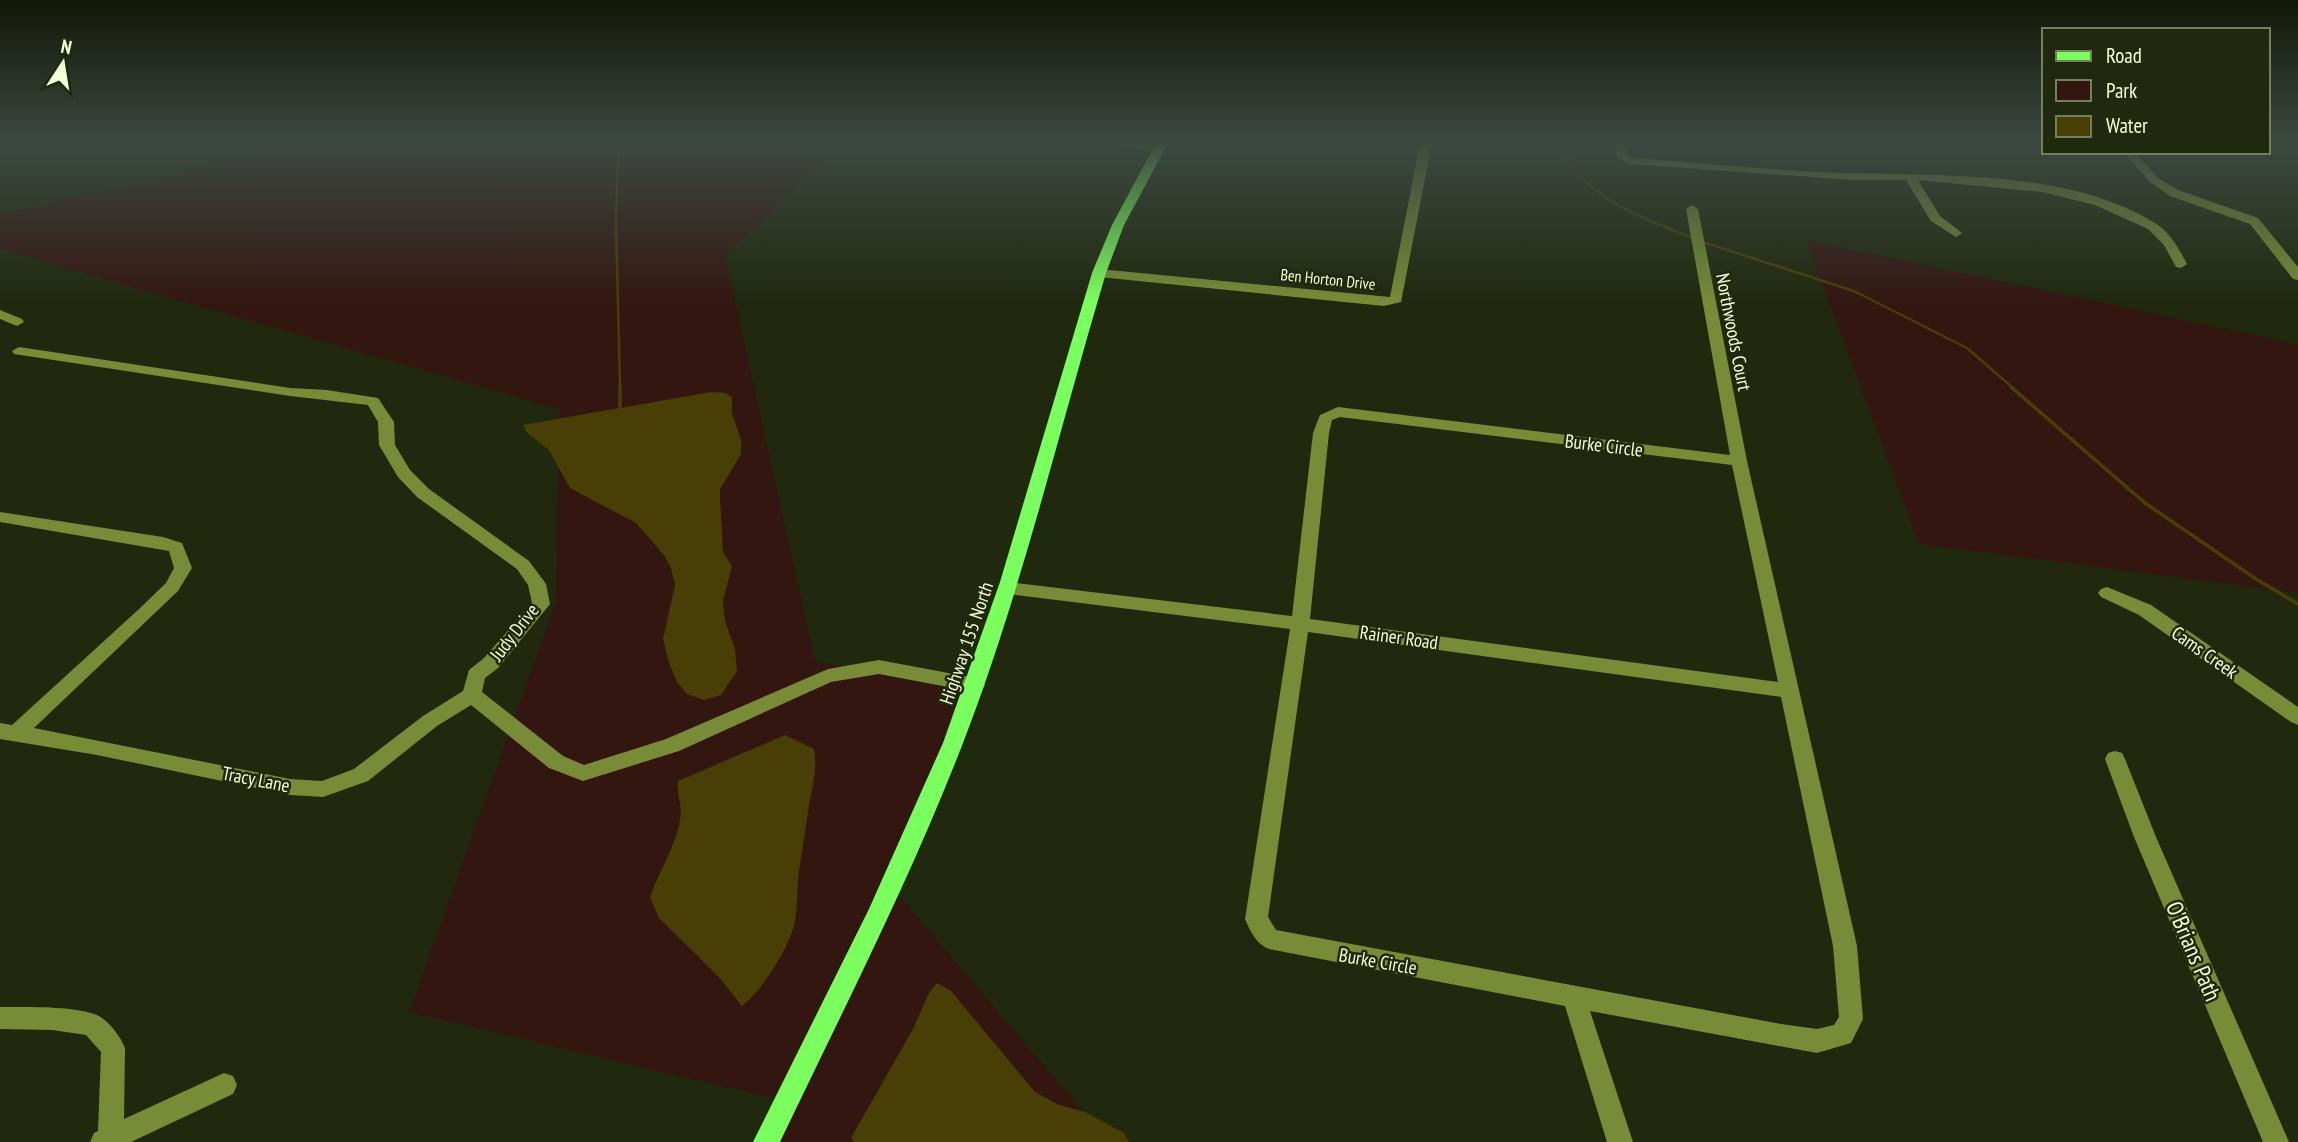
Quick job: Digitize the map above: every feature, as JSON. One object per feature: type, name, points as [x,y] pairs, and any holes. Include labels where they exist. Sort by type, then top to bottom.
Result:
[{"type":"main road","name":"Highway 155 North","points":[[766,1142],[932,797],[975,685],[1007,589],[1099,273],[1118,225],[1133,196]]},
{"type":"street","name":"Ben Horton Drive","points":[[1099,273],[1384,302],[1396,299],[1416,196]]},
{"type":"street","points":[[1922,196],[1935,218],[1956,233]]},
{"type":"street","points":[[2080,196],[2152,226],[2169,243],[2181,264]]},
{"type":"street","points":[[2183,196],[2254,221],[2269,236],[2298,276]]},
{"type":"street","name":"Northwoods Court","points":[[1692,209],[1739,461]]},
{"type":"street","points":[[0,314],[17,322]]},
{"type":"street","name":"Judy Drive","points":[[19,351],[290,392],[373,401],[386,422],[387,445],[404,473],[422,493],[512,555],[537,584],[541,604],[491,663],[477,675],[472,695]]},
{"type":"street","name":"Burke Circle","points":[[1338,412],[1739,461],[1845,946],[1851,1019],[1842,1035],[1817,1041],[1781,1036],[1573,995],[1318,951],[1269,939],[1256,919],[1300,624],[1321,432],[1325,418],[1338,412]]},
{"type":"street","name":"Tracy Lane","points":[[0,517],[156,541],[176,547],[183,568],[172,587],[144,615],[8,732]]},
{"type":"street","name":"Rainer Road","points":[[1007,589],[1300,624],[1791,691]]},
{"type":"street","name":"Cams Creek","points":[[2107,593],[2145,610],[2298,718]]},
{"type":"street","points":[[472,695],[556,762],[583,773],[672,745],[828,676],[879,667],[975,685]]},
{"type":"street","name":"Tracy Lane","points":[[8,732],[97,747],[290,787],[323,789],[361,775],[430,721],[472,695]]},
{"type":"street","name":"O'Brians Path","points":[[2115,759],[2145,837],[2276,1142]]},
{"type":"street","points":[[1573,995],[1620,1142]]},
{"type":"street","points":[[0,1018],[52,1019],[93,1025],[113,1048],[114,1086],[106,1140]]},
{"type":"street","points":[[106,1140],[224,1085]]},
{"type":"green space","points":[[79,196],[788,196],[725,255],[815,661],[963,690],[892,887],[1109,1142],[773,1142],[794,1103],[409,1012],[556,601],[559,409],[0,249],[0,215]]},
{"type":"green space","points":[[1806,240],[2298,344],[2298,593],[1919,544]]},
{"type":"water","points":[[711,392],[725,393],[732,397],[732,413],[741,440],[741,454],[720,489],[723,552],[732,566],[723,601],[725,621],[735,649],[737,671],[721,695],[704,700],[687,694],[677,682],[669,663],[663,639],[675,585],[664,555],[636,523],[570,488],[549,450],[526,432],[523,425]]},
{"type":"water","points":[[785,735],[814,749],[815,757],[795,920],[791,935],[776,964],[757,992],[742,1006],[718,976],[659,918],[650,897],[678,829],[681,814],[678,781]]},
{"type":"water","points":[[937,983],[951,991],[1035,1092],[1059,1105],[1085,1112],[1124,1133],[1129,1142],[854,1142],[851,1138],[913,1029],[929,993]]},
{"type":"waterway","points":[[617,196],[620,388]]},
{"type":"waterway","points":[[1604,196],[1630,212],[1693,238]]},
{"type":"waterway","points":[[1700,241],[1854,291],[1967,348],[2013,388]]},
{"type":"waterway","points":[[2011,387],[2145,503],[2256,579],[2298,604]]},
{"type":"waterway","points":[[620,388],[620,408]]}]
